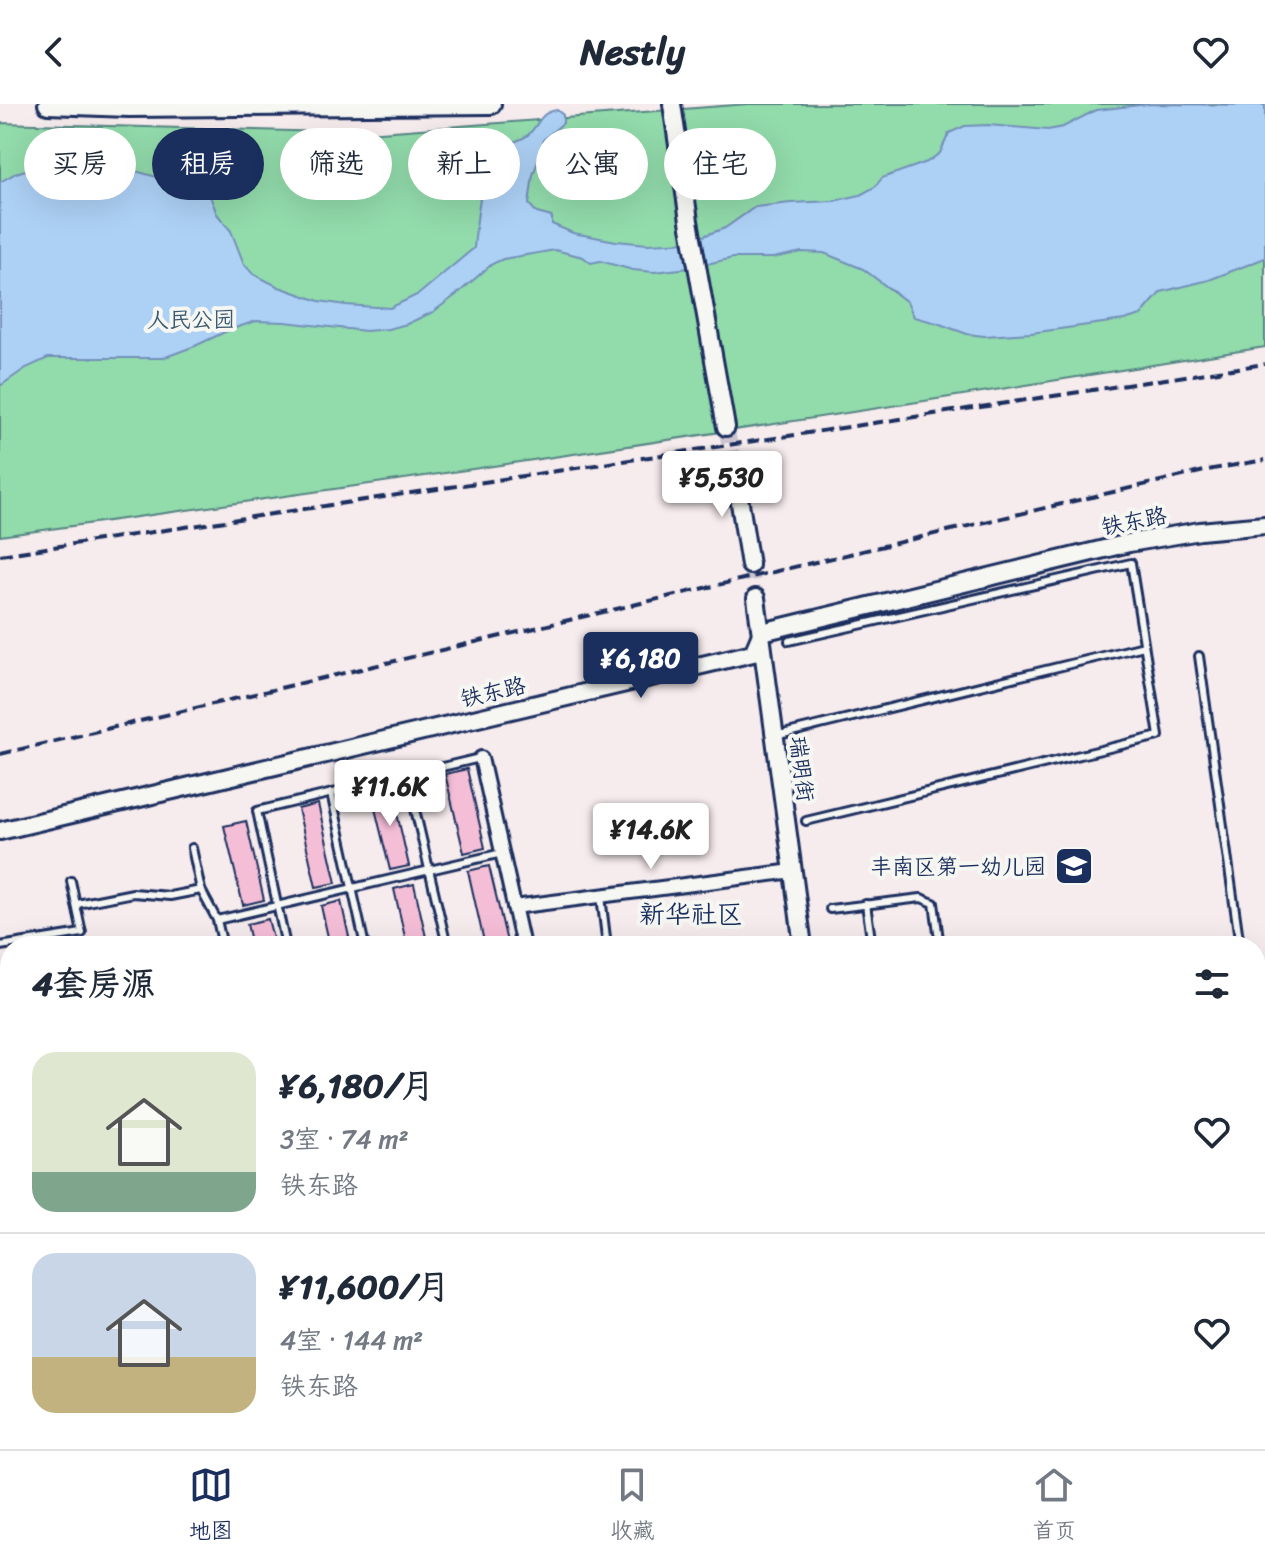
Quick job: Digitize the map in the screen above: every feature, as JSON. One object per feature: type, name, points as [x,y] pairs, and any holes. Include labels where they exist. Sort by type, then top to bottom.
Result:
[{"type":"main road","points":[[48,104],[129,107],[472,105]]},
{"type":"street","points":[[672,104],[689,221],[726,427]]},
{"type":"street","points":[[734,466],[750,565]]},
{"type":"street","name":"铁东路","points":[[0,831],[753,653],[762,632],[1129,543],[1200,531],[1265,525]]},
{"type":"street","name":"瑞明街","points":[[756,598],[802,936]]},
{"type":"street","points":[[481,758],[521,936]]},
{"type":"street","points":[[514,907],[793,871]]},
{"type":"lane","points":[[789,641],[1131,563],[1159,736],[806,821]]},
{"type":"lane","points":[[775,736],[1144,646]]},
{"type":"lane","points":[[1199,656],[1239,936]]},
{"type":"lane","points":[[284,936],[257,811],[481,758]]},
{"type":"lane","points":[[407,775],[445,936]]},
{"type":"lane","points":[[331,793],[363,936]]},
{"type":"lane","points":[[192,848],[201,890],[217,920],[221,936]]},
{"type":"lane","points":[[217,920],[502,853]]},
{"type":"lane","points":[[63,936],[82,933],[71,881]]},
{"type":"lane","points":[[77,904],[133,893],[170,896],[201,890]]},
{"type":"lane","points":[[601,896],[606,936]]},
{"type":"lane","points":[[830,909],[921,898],[934,903],[939,936]]},
{"type":"lane","points":[[866,904],[871,936]]},
{"type":"green space","name":"人民公园","points":[[748,104],[1265,104],[1265,347],[633,445],[0,536],[0,123],[184,128],[152,128],[152,200],[264,200],[264,130],[280,131],[280,200],[392,200],[392,131],[408,130],[408,200],[520,200],[520,128],[433,128]]},
{"type":"water","points":[[1149,104],[1265,105],[1265,258],[1209,280],[1161,292],[1141,315],[1124,320],[984,336],[967,334],[914,317],[907,302],[863,269],[824,253],[733,258],[654,272],[600,261],[591,263],[583,257],[555,250],[503,259],[492,264],[433,312],[388,329],[366,331],[256,321],[163,358],[48,358],[26,368],[0,386],[0,182],[24,170],[24,200],[136,200],[136,171],[152,176],[152,200],[212,200],[217,214],[231,231],[244,264],[253,274],[319,301],[390,308],[419,294],[474,248],[480,200],[520,200],[520,140],[551,111],[557,110],[563,115],[563,123],[557,128],[536,128],[536,167],[529,204],[537,213],[552,217],[552,224],[573,233],[648,244],[687,242],[725,228],[755,207],[834,201],[860,195],[875,187],[882,178],[927,162],[940,153],[949,133],[965,126],[1048,130],[1063,127],[1096,110]]},
{"type":"building","points":[[467,769],[485,848],[464,853],[445,774]]},
{"type":"building","points":[[391,787],[409,866],[390,870],[371,792]]},
{"type":"building","points":[[318,804],[336,883],[316,887],[298,809]]},
{"type":"building","points":[[246,821],[264,900],[243,905],[224,826]]},
{"type":"building","points":[[489,866],[506,936],[483,936],[468,871]]},
{"type":"building","points":[[414,884],[426,936],[405,936],[394,889]]},
{"type":"building","points":[[341,901],[349,936],[328,936],[321,906]]},
{"type":"building","points":[[268,919],[272,936],[250,936],[247,924]]},
{"type":"tunnel","points":[[726,427],[734,466]]},
{"type":"tunnel","points":[[750,565],[756,598]]},
{"type":"railway","points":[[0,555],[1265,364]]},
{"type":"railway","points":[[0,754],[1100,495],[1265,460]]},
{"type":"place","name":"丰南区第一幼儿园","points":[[1074,866]]},
{"type":"district","name":"新华社区","points":[[691,914]]}]
